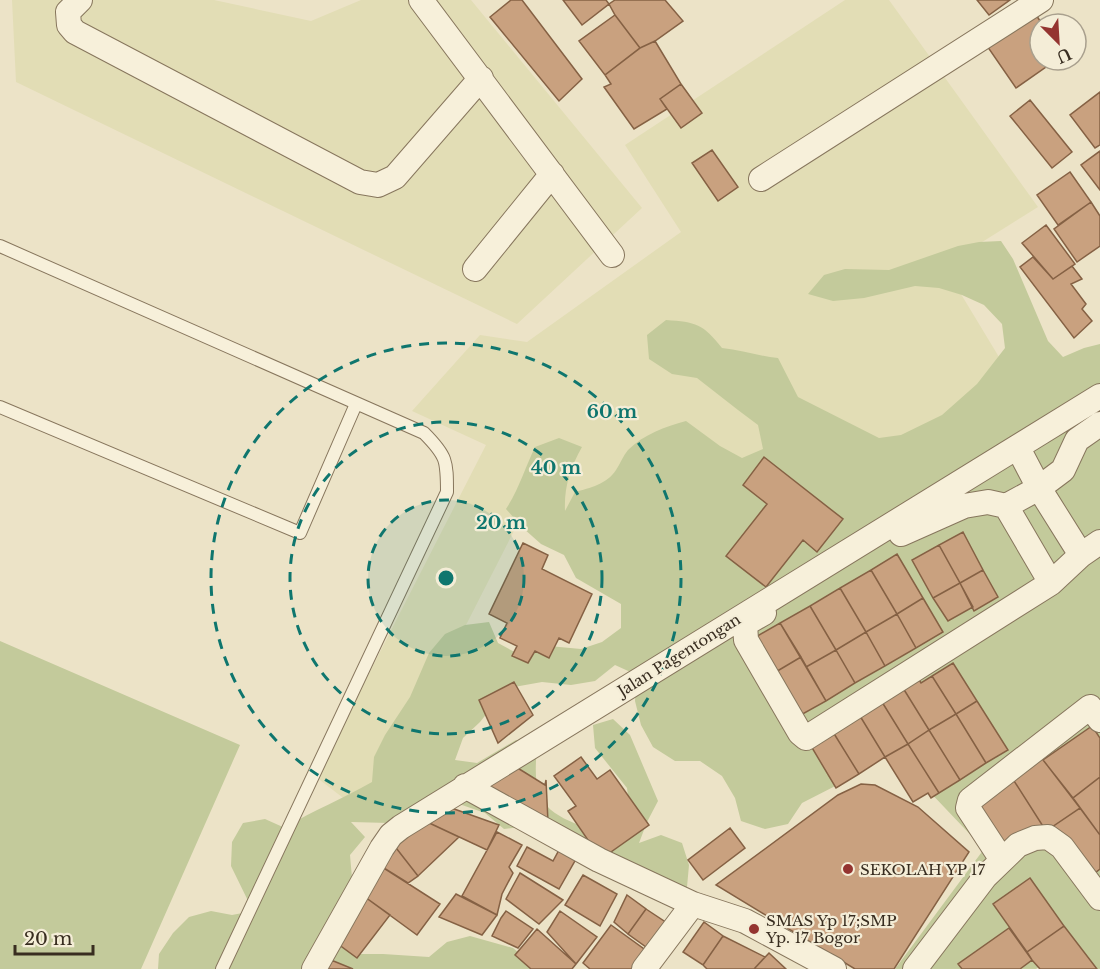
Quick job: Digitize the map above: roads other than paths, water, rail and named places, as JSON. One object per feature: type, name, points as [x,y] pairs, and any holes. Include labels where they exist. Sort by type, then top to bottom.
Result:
[{"type":"street","points":[[80,0],[68,12],[69,25],[75,32],[360,182],[378,184],[395,177],[481,78]]},
{"type":"street","points":[[761,179],[1041,0]]},
{"type":"street","points":[[428,2],[481,78],[612,255]]},
{"type":"street","points":[[475,270],[552,174]]},
{"type":"street","name":"Jalan Pagentongan","points":[[314,969],[391,835],[401,826],[1100,396]]},
{"type":"street","points":[[1018,448],[1039,488],[1090,548],[1051,583],[806,738],[800,733],[746,640],[745,624],[896,537],[964,506],[988,502],[1006,506],[1039,488],[1063,470],[1077,440],[1100,424]]},
{"type":"street","points":[[1006,506],[1051,583]]},
{"type":"street","points":[[1002,860],[968,808],[970,800],[1097,709]]},
{"type":"street","points":[[465,786],[598,860],[693,904],[745,921],[834,969]]},
{"type":"street","points":[[915,969],[985,877],[1018,845],[1035,838],[1048,837],[1062,848],[1100,898]]},
{"type":"street","points":[[644,969],[693,904]]},
{"type":"lane","points":[[0,246],[424,433],[440,449],[447,464],[447,492],[222,969]]},
{"type":"lane","points":[[0,407],[300,533],[356,404]]},
{"type":"place","name":"SEKOLAH YP 17","points":[[848,869]]},
{"type":"place","name":"SMAS Yp 17;SMP Yp. 17 Bogor","points":[[754,929]]}]
